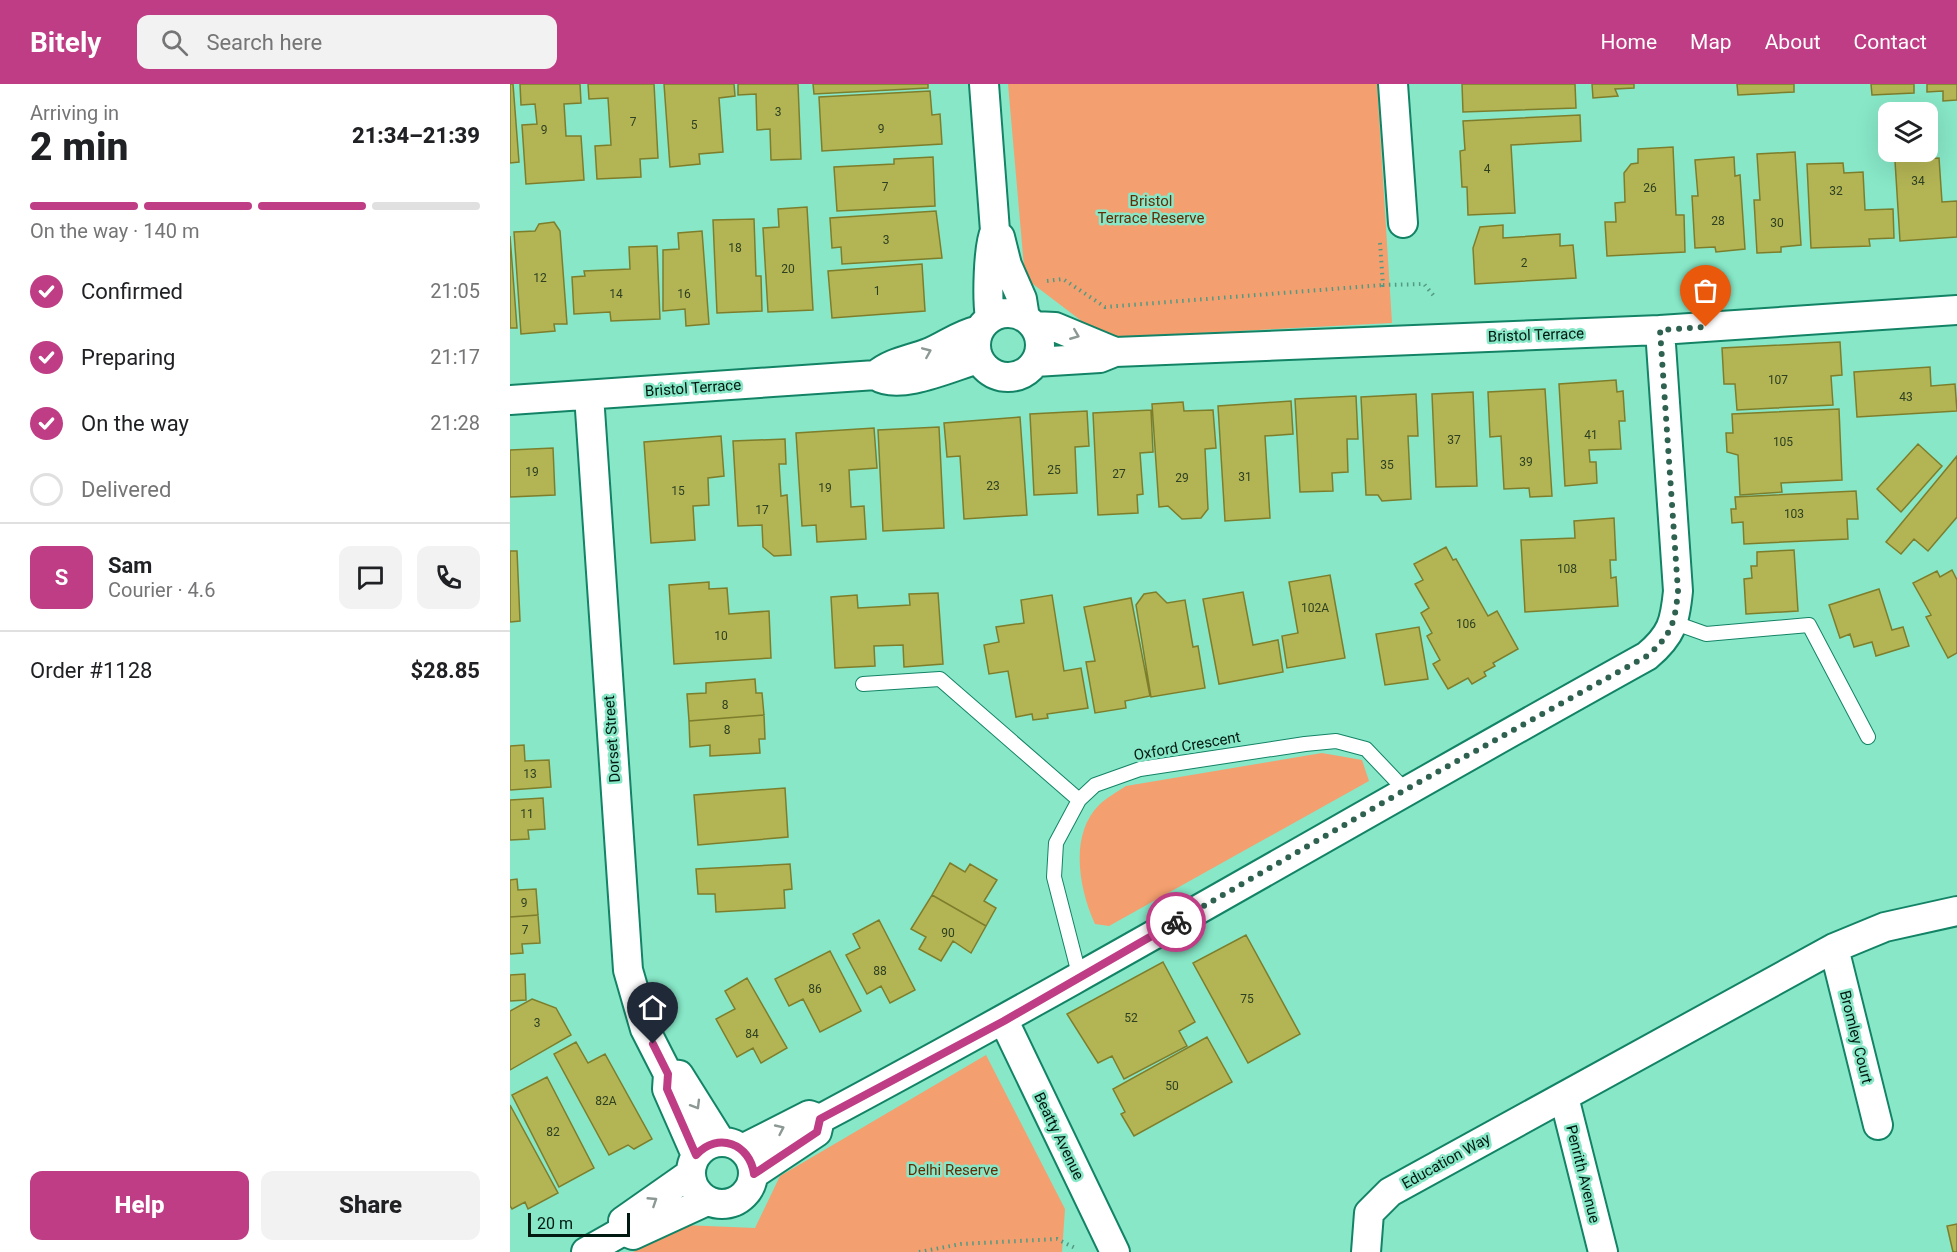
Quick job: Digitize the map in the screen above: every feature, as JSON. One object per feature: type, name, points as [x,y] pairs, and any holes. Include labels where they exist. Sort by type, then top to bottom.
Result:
[{"type":"street","points":[[984,84],[995,231],[990,243],[990,285],[985,324],[976,339],[978,359],[991,373],[1001,376],[1020,375],[1035,362],[1040,348],[1007,265],[1001,239],[995,231]]},
{"type":"street","points":[[1391,228],[1393,84]]},
{"type":"street","name":"Bristol Terrace","points":[[1035,362],[1100,358],[1115,352],[1660,330],[1957,310]]},
{"type":"street","points":[[985,324],[1007,313],[1029,322]]},
{"type":"street","name":"Bristol Terrace","points":[[1029,322],[1055,327],[1115,352]]},
{"type":"street","name":"Bristol Terrace","points":[[876,375],[885,367],[929,352],[985,324]]},
{"type":"street","points":[[623,1231],[623,1221],[721,1159],[809,1115],[820,1119],[1004,1021],[1405,790],[1647,656],[1661,645],[1675,622],[1678,591],[1660,330]]},
{"type":"street","name":"Bristol Terrace","points":[[510,400],[876,375],[886,381],[917,378],[978,359]]},
{"type":"street","name":"Dorset Street","points":[[589,396],[628,970],[645,1029],[668,1074],[667,1089],[721,1159],[695,1190],[707,1201]]},
{"type":"street","name":"Education Way","points":[[1366,1252],[1369,1213],[1390,1192],[1834,948],[1885,927],[1957,911]]},
{"type":"street","name":"Bromley Court","points":[[1834,948],[1878,1125]]},
{"type":"street","name":"Beatty Avenue","points":[[1004,1021],[1115,1252]]},
{"type":"street","name":"Penrith Avenue","points":[[1564,1096],[1603,1252]]},
{"type":"street","points":[[623,1231],[633,1235],[707,1201],[721,1205],[741,1198],[750,1188],[721,1159]]},
{"type":"street","points":[[586,1252],[623,1231]]},
{"type":"lane","points":[[1675,622],[1706,634],[1809,625],[1869,737]]},
{"type":"lane","points":[[862,684],[940,679],[1079,800]]},
{"type":"lane","name":"Oxford Crescent","points":[[1080,978],[1054,877],[1056,843],[1079,800],[1095,784],[1140,769],[1336,741],[1366,749],[1405,790]]},
{"type":"path","points":[[1383,285],[1391,228]]},
{"type":"path","points":[[1040,282],[1063,279],[1105,307],[1383,285],[1424,284],[1434,296]]},
{"type":"path","points":[[919,1252],[961,1244],[1057,1239],[1085,1252]]},
{"type":"green space","name":"Bristol Terrace Reserve","points":[[1008,84],[1377,84],[1392,323],[1104,338],[1025,278]]},
{"type":"green space","points":[[1322,753],[1362,760],[1369,781],[1109,926],[1095,924],[1081,879],[1080,847],[1083,831],[1090,817],[1105,800],[1126,786]]},
{"type":"green space","name":"Delhi Reserve","points":[[986,1055],[1065,1209],[1062,1252],[633,1252],[683,1225],[755,1228],[780,1176]]},
{"type":"building","points":[[510,84],[513,84],[519,162],[510,163]]},
{"type":"building","points":[[520,84],[580,84],[581,103],[564,104],[566,136],[581,136],[584,180],[526,184],[522,125],[537,124],[535,104],[521,105]]},
{"type":"building","points":[[588,84],[654,84],[658,158],[640,159],[641,177],[597,179],[595,146],[611,145],[608,98],[589,99]]},
{"type":"building","points":[[664,84],[734,84],[735,96],[719,98],[723,152],[699,154],[700,164],[670,167]]},
{"type":"building","points":[[738,84],[798,84],[801,159],[771,160],[770,129],[757,130],[756,94],[738,95]]},
{"type":"building","points":[[813,84],[928,84],[928,88],[814,94]]},
{"type":"building","points":[[1462,84],[1575,84],[1576,108],[1463,112]]},
{"type":"building","points":[[1592,84],[1634,84],[1634,88],[1615,89],[1618,96],[1593,98]]},
{"type":"building","points":[[1737,84],[1794,84],[1794,92],[1738,95]]},
{"type":"building","points":[[1871,84],[1914,84],[1914,93],[1872,95]]},
{"type":"building","points":[[1927,84],[1957,84],[1957,100],[1943,101],[1943,91],[1927,92]]},
{"type":"building","points":[[930,91],[932,115],[940,114],[942,144],[822,151],[819,97]]},
{"type":"building","points":[[1580,115],[1581,141],[1511,145],[1515,213],[1468,215],[1467,187],[1462,187],[1460,151],[1465,150],[1463,121]]},
{"type":"building","points":[[1673,147],[1676,215],[1684,215],[1685,252],[1607,256],[1605,222],[1616,222],[1615,203],[1625,202],[1624,173],[1631,164],[1638,163],[1638,149]]},
{"type":"building","points":[[1795,152],[1801,245],[1781,247],[1781,252],[1757,253],[1754,200],[1760,200],[1757,154]]},
{"type":"building","points":[[933,157],[935,206],[837,211],[834,167],[894,164],[894,159]]},
{"type":"building","points":[[1734,157],[1735,176],[1740,175],[1745,249],[1716,252],[1715,247],[1695,248],[1692,196],[1698,196],[1695,160]]},
{"type":"building","points":[[1938,158],[1942,202],[1957,201],[1957,237],[1900,241],[1895,162],[1938,162]]},
{"type":"building","points":[[1843,163],[1844,173],[1863,172],[1865,210],[1893,209],[1894,238],[1869,239],[1870,246],[1811,248],[1807,164]]},
{"type":"building","points":[[807,207],[813,310],[768,312],[763,228],[779,227],[778,209]]},
{"type":"building","points":[[936,211],[942,258],[842,264],[841,247],[832,248],[830,218]]},
{"type":"building","points":[[754,219],[756,276],[761,276],[762,311],[717,313],[713,220]]},
{"type":"building","points":[[554,222],[560,231],[567,324],[554,324],[555,331],[521,334],[514,232],[535,231],[539,224]]},
{"type":"building","points":[[1503,225],[1503,238],[1560,234],[1560,246],[1573,245],[1576,278],[1475,284],[1473,248],[1480,227]]},
{"type":"building","points":[[702,231],[709,324],[686,326],[685,309],[663,311],[663,250],[679,249],[678,233]]},
{"type":"building","points":[[510,236],[517,328],[510,328]]},
{"type":"building","points":[[657,246],[660,319],[611,321],[610,312],[574,314],[572,277],[585,276],[584,271],[630,269],[629,247]]},
{"type":"building","points":[[922,264],[925,311],[832,318],[828,271]]},
{"type":"building","points":[[1840,342],[1842,375],[1831,376],[1833,405],[1737,410],[1735,384],[1724,384],[1722,348]]},
{"type":"building","points":[[1930,367],[1931,386],[1955,384],[1957,411],[1857,417],[1854,372]]},
{"type":"building","points":[[1616,380],[1617,392],[1623,391],[1625,421],[1619,421],[1621,449],[1589,450],[1590,462],[1596,462],[1597,483],[1565,486],[1559,384]]},
{"type":"building","points":[[1545,389],[1552,496],[1530,497],[1529,488],[1504,489],[1501,436],[1490,437],[1488,392]]},
{"type":"building","points":[[1473,392],[1477,486],[1436,487],[1432,394]]},
{"type":"building","points":[[1416,394],[1418,436],[1408,436],[1411,499],[1382,501],[1378,495],[1366,495],[1361,397]]},
{"type":"building","points":[[1356,396],[1358,439],[1347,439],[1348,472],[1332,473],[1333,491],[1300,492],[1295,399]]},
{"type":"building","points":[[1291,401],[1293,434],[1265,436],[1270,518],[1225,521],[1218,406]]},
{"type":"building","points":[[1183,402],[1184,411],[1213,410],[1216,448],[1205,449],[1208,509],[1201,518],[1182,519],[1168,506],[1159,507],[1152,404]]},
{"type":"building","points":[[1839,409],[1842,480],[1781,483],[1782,492],[1740,495],[1738,455],[1727,452],[1726,433],[1733,433],[1732,414]]},
{"type":"building","points":[[1151,410],[1153,452],[1140,453],[1143,494],[1137,495],[1138,513],[1098,515],[1093,413]]},
{"type":"building","points":[[1087,411],[1089,446],[1075,447],[1077,493],[1034,495],[1030,414]]},
{"type":"building","points":[[1020,417],[1027,515],[964,519],[960,456],[947,457],[944,423]]},
{"type":"building","points":[[939,427],[944,528],[883,531],[878,430]]},
{"type":"building","points":[[874,428],[877,468],[849,470],[851,507],[864,506],[866,539],[817,542],[816,525],[802,526],[796,433]]},
{"type":"building","points":[[721,436],[724,476],[708,478],[709,505],[693,506],[695,540],[651,543],[644,442]]},
{"type":"building","points":[[785,439],[786,464],[779,464],[781,496],[787,495],[791,555],[774,556],[763,547],[762,525],[738,526],[733,441]]},
{"type":"building","points":[[1918,444],[1942,466],[1901,512],[1877,489]]},
{"type":"building","points":[[553,448],[555,495],[510,497],[510,450]]},
{"type":"building","points":[[1957,456],[1957,517],[1928,551],[1914,539],[1901,554],[1886,542]]},
{"type":"building","points":[[1856,491],[1858,519],[1847,519],[1848,539],[1744,544],[1743,522],[1732,523],[1731,509],[1736,509],[1735,497]]},
{"type":"building","points":[[1614,518],[1616,560],[1610,560],[1611,578],[1616,577],[1618,606],[1525,612],[1521,540],[1575,538],[1574,521]]},
{"type":"building","points":[[1446,547],[1453,560],[1456,559],[1488,616],[1497,611],[1518,649],[1493,663],[1495,666],[1484,672],[1486,676],[1472,684],[1468,678],[1448,689],[1433,664],[1440,660],[1427,636],[1432,633],[1421,613],[1429,608],[1415,584],[1423,580],[1414,564]]},
{"type":"building","points":[[1794,550],[1798,611],[1746,614],[1744,579],[1752,578],[1751,566],[1757,566],[1757,552]]},
{"type":"building","points":[[510,551],[517,551],[520,621],[510,622]]},
{"type":"building","points":[[1952,570],[1957,580],[1957,653],[1948,658],[1926,617],[1931,615],[1913,583],[1937,571],[1940,577]]},
{"type":"building","points":[[1330,575],[1345,658],[1287,668],[1282,636],[1298,633],[1289,582]]},
{"type":"building","points":[[709,582],[709,589],[727,588],[729,614],[769,611],[771,658],[674,664],[669,585]]},
{"type":"building","points":[[1879,589],[1892,630],[1903,627],[1909,646],[1876,656],[1872,642],[1854,647],[1850,634],[1840,638],[1829,605]]},
{"type":"building","points":[[1156,592],[1167,603],[1185,600],[1193,647],[1198,646],[1205,688],[1151,697],[1136,605],[1144,594]]},
{"type":"building","points":[[1243,592],[1253,645],[1278,640],[1283,672],[1219,684],[1203,599]]},
{"type":"building","points":[[938,593],[943,664],[904,667],[903,645],[874,646],[875,666],[835,668],[831,597],[857,595],[858,608],[910,605],[909,594]]},
{"type":"building","points":[[1052,595],[1064,671],[1081,668],[1088,708],[1047,714],[1048,718],[1033,720],[1032,714],[1016,717],[1008,671],[989,674],[984,645],[999,642],[996,627],[1024,623],[1021,600]]},
{"type":"building","points":[[1131,598],[1150,696],[1125,701],[1126,708],[1095,713],[1086,662],[1095,661],[1084,607]]},
{"type":"building","points":[[1419,627],[1428,679],[1385,685],[1376,634]]},
{"type":"building","points":[[755,679],[756,693],[762,693],[764,715],[689,721],[687,694],[706,693],[706,683]]},
{"type":"building","points":[[764,715],[765,739],[759,739],[760,753],[710,756],[710,745],[690,747],[689,721]]},
{"type":"building","points":[[524,745],[525,761],[549,760],[551,787],[510,790],[510,746]]},
{"type":"building","points":[[785,788],[788,837],[698,845],[694,795]]},
{"type":"building","points":[[543,798],[545,829],[528,830],[529,839],[510,840],[510,800]]},
{"type":"building","points":[[950,863],[965,872],[970,864],[997,880],[984,901],[996,908],[986,926],[932,895]]},
{"type":"building","points":[[790,864],[792,889],[784,890],[785,908],[716,912],[715,894],[698,894],[696,869]]},
{"type":"building","points":[[517,879],[518,890],[536,889],[538,915],[510,917],[510,880]]},
{"type":"building","points":[[932,895],[986,926],[971,953],[953,941],[941,961],[919,949],[926,937],[911,929]]},
{"type":"building","points":[[538,915],[540,943],[522,944],[523,953],[510,954],[510,917]]},
{"type":"building","points":[[879,920],[915,990],[890,1003],[881,986],[867,994],[846,955],[860,948],[853,934]]},
{"type":"building","points":[[1246,935],[1300,1034],[1248,1063],[1193,963]]},
{"type":"building","points":[[830,951],[861,1011],[820,1032],[803,999],[789,1006],[775,979]]},
{"type":"building","points":[[1163,962],[1195,1022],[1179,1031],[1187,1046],[1124,1079],[1112,1056],[1098,1063],[1067,1014]]},
{"type":"building","points":[[525,974],[526,1000],[510,1001],[510,975]]},
{"type":"building","points":[[747,978],[787,1048],[761,1063],[753,1048],[737,1057],[716,1019],[735,1009],[725,991]]},
{"type":"building","points":[[532,999],[556,1008],[571,1035],[510,1070],[510,1011]]},
{"type":"building","points":[[1207,1037],[1232,1082],[1134,1136],[1121,1114],[1125,1112],[1113,1089]]},
{"type":"building","points":[[576,1042],[588,1063],[605,1054],[652,1139],[634,1149],[628,1145],[609,1155],[554,1054]]},
{"type":"building","points":[[547,1077],[594,1168],[559,1187],[512,1095]]},
{"type":"building","points":[[510,1105],[558,1193],[528,1209],[525,1202],[512,1209],[510,1206]]},
{"type":"building","points":[[1957,1224],[1957,1252],[1953,1252],[1947,1226]]},
{"type":"way so far","points":[[1176,922],[1405,790],[1647,656],[1661,645],[1675,622],[1678,591],[1660,330],[1706,327]]},
{"type":"route","points":[[653,1044],[668,1074],[667,1089],[696,1155],[701,1149],[714,1143],[726,1142],[737,1146],[747,1154],[754,1174],[817,1132],[820,1119],[1004,1021],[1176,922]]}]
